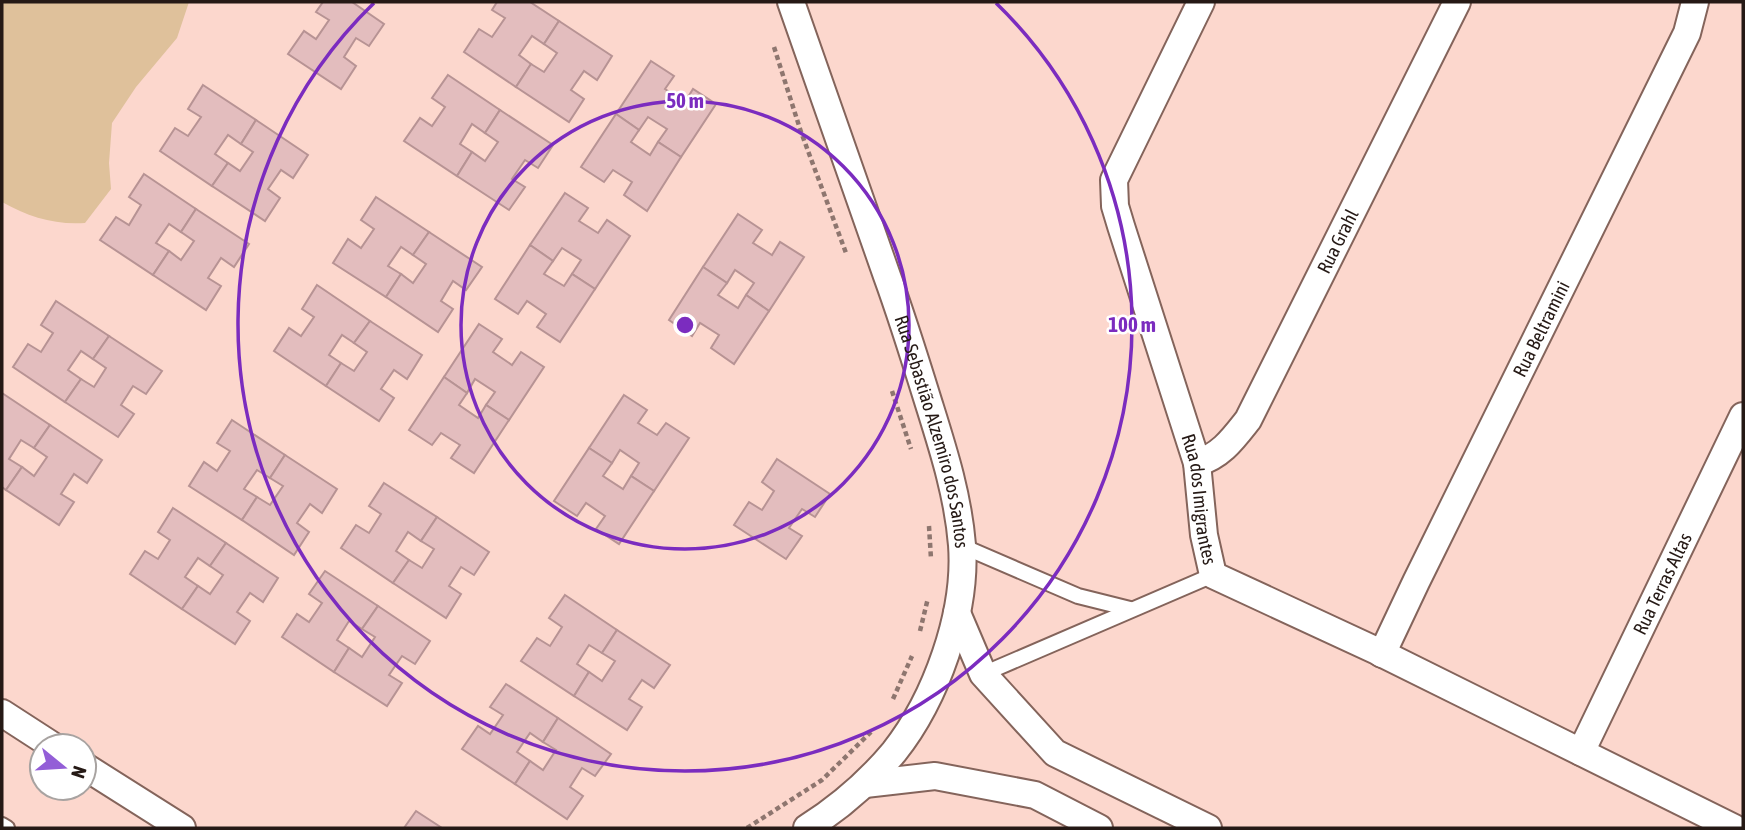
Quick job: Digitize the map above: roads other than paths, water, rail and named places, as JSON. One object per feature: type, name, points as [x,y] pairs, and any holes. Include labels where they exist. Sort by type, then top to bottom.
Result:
[{"type":"street","name":"Rua Sebastião Alzemiro dos Santos","points":[[791,2],[900,310],[953,479],[962,546],[957,612],[944,658],[920,711],[895,751],[864,784],[807,828]]},
{"type":"street","name":"Rua dos Imigrantes","points":[[1202,2],[1114,180],[1115,206],[1197,463],[1204,535],[1213,575],[1382,654],[1734,828]]},
{"type":"street","name":"Rua Grahl","points":[[1197,463],[1212,458],[1232,441],[1248,420],[1457,2]]},
{"type":"street","name":"Rua Beltramini","points":[[1382,654],[1687,33],[1695,2]]},
{"type":"street","name":"Rua Terras Altas","points":[[1581,752],[1743,416]]},
{"type":"street","points":[[957,612],[983,674],[1055,753],[1208,828]]},
{"type":"street","points":[[2,713],[31,732]]},
{"type":"street","points":[[98,775],[182,828]]},
{"type":"street","points":[[864,784],[935,776],[1035,795],[1098,828]]},
{"type":"lane","points":[[962,546],[1078,596],[1130,609]]},
{"type":"lane","points":[[983,674],[1213,575]]},
{"type":"lane","points":[[2,825],[7,828]]}]
